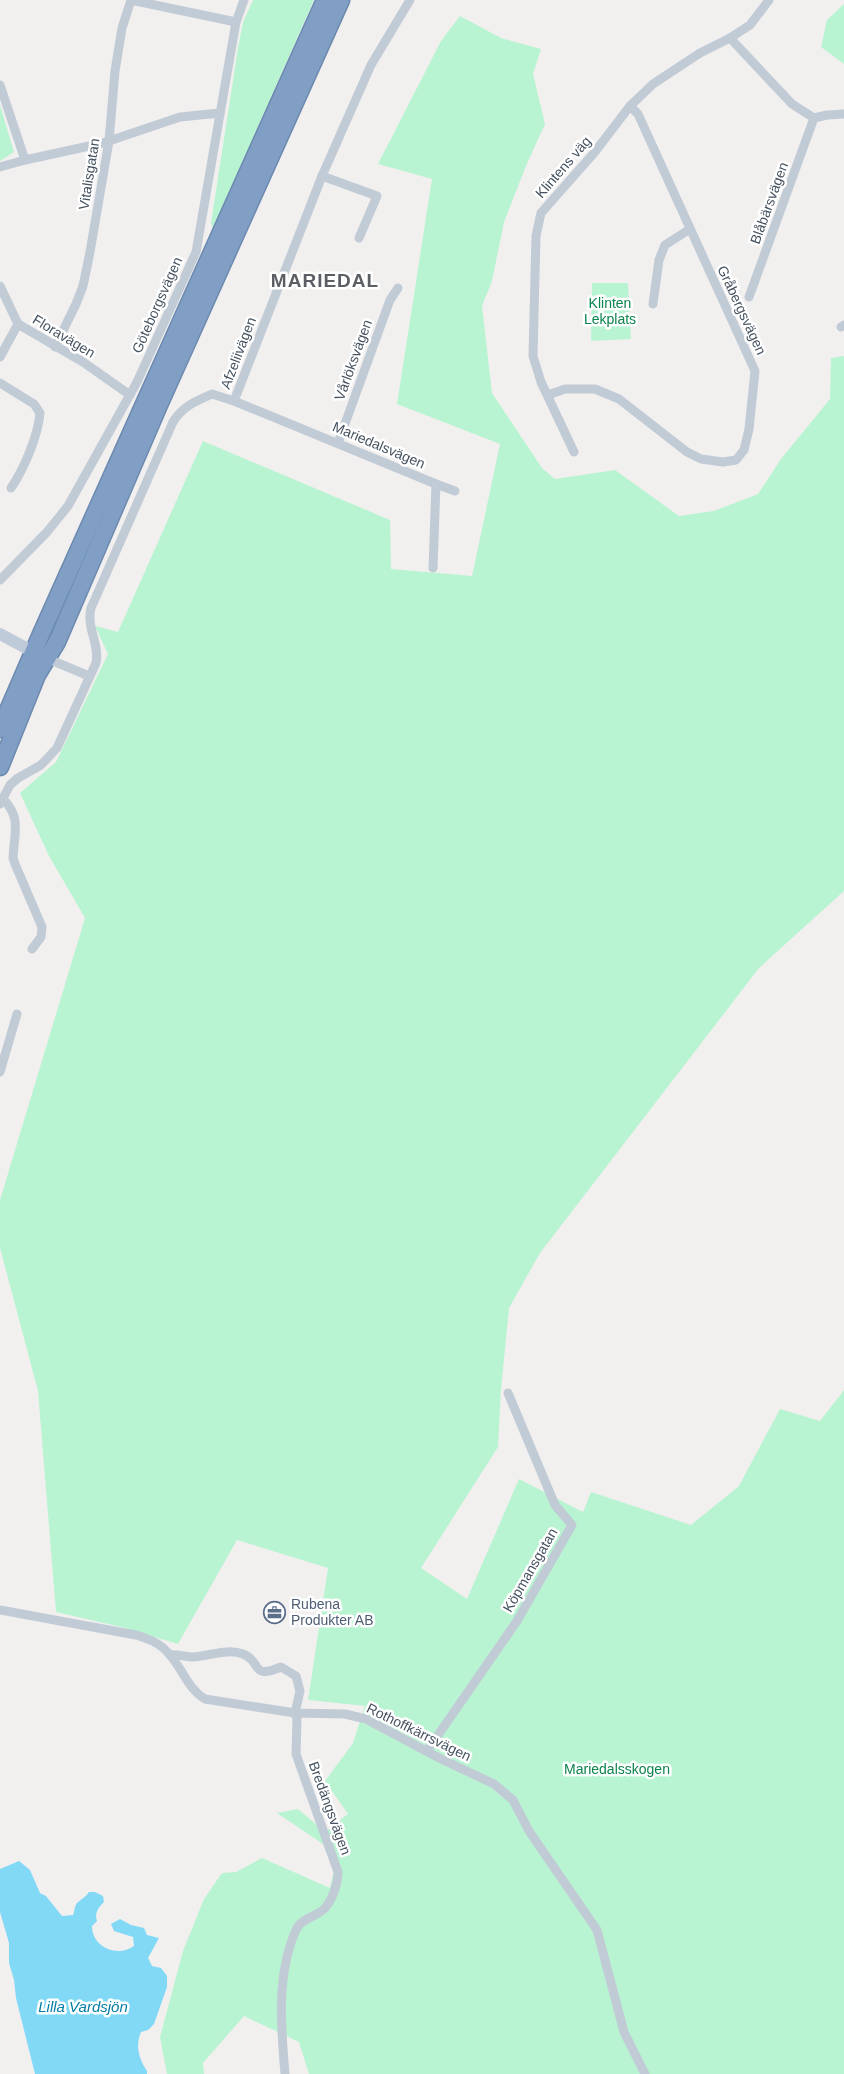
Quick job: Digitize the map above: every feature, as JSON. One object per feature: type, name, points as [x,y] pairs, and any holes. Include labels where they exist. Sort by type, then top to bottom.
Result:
[{"type":"highway","points":[[0,729],[39,655],[325,0]]},
{"type":"highway","points":[[0,767],[39,655],[57,642],[159,405],[341,0]]},
{"type":"street","points":[[131,0],[236,22]]},
{"type":"street","name":"Vitalisgatan","points":[[55,347],[83,286],[109,141],[115,71],[122,28],[131,0]]},
{"type":"street","name":"Göteborgsvägen","points":[[0,580],[47,532],[68,506],[130,395],[196,252],[236,22],[244,0]]},
{"type":"street","name":"Afzeliivägen","points":[[1,802],[10,785],[42,764],[57,748],[96,663],[98,654],[89,617],[91,608],[179,413],[189,405],[212,394],[234,401],[322,176],[371,65],[410,0]]},
{"type":"street","name":"Klintens väg","points":[[574,452],[541,382],[533,356],[536,236],[541,213],[594,153],[630,106],[653,84],[700,53],[730,38],[750,25],[769,0]]},
{"type":"street","points":[[730,38],[792,104],[814,118],[844,114]]},
{"type":"street","points":[[0,85],[25,160]]},
{"type":"street","name":"Gråbergsvägen","points":[[548,395],[565,389],[595,389],[619,399],[688,452],[701,459],[723,462],[736,460],[744,450],[750,419],[755,371],[638,114],[630,106]]},
{"type":"street","points":[[0,167],[109,141],[180,117],[220,113]]},
{"type":"street","name":"Blåbärsvägen","points":[[749,298],[814,118]]},
{"type":"street","points":[[322,176],[377,196],[359,238]]},
{"type":"street","points":[[653,304],[659,260],[665,245],[690,229]]},
{"type":"street","name":"Floravägen","points":[[0,286],[18,324],[83,362],[130,395]]},
{"type":"street","name":"Vårlöksvägen","points":[[338,443],[390,300],[398,288]]},
{"type":"street","points":[[0,358],[18,324]]},
{"type":"street","points":[[0,383],[34,404],[40,413],[39,424],[26,459],[11,488]]},
{"type":"street","name":"Mariedalsvägen","points":[[234,401],[436,484],[433,568]]},
{"type":"street","points":[[436,484],[455,491]]},
{"type":"street","points":[[0,634],[39,655],[89,676]]},
{"type":"street","points":[[1,802],[13,812],[16,819],[13,858],[42,927],[41,937],[32,949]]},
{"type":"street","points":[[0,1072],[3,1044],[17,1014]]},
{"type":"street","name":"Köpmansgatan","points":[[427,1750],[517,1621],[572,1525],[555,1504],[508,1393]]},
{"type":"street","name":"Rothoffkärrsvägen","points":[[0,1610],[136,1634],[154,1641],[170,1654],[194,1692],[205,1700],[295,1713],[345,1714],[366,1719],[441,1759],[494,1784],[513,1800],[529,1831],[598,1930],[624,2032],[645,2074]]},
{"type":"street","name":"Bredängsvägen","points":[[170,1654],[191,1657],[234,1652],[249,1658],[260,1671],[268,1673],[281,1667],[296,1676],[300,1691],[295,1713],[297,1719],[296,1754],[300,1769],[322,1822],[338,1872],[338,1879],[324,1910],[306,1919],[296,1929],[288,1955],[281,2007],[285,2074]]},
{"type":"green space","points":[[253,0],[314,0],[213,228],[211,223],[238,48],[243,22]]},
{"type":"green space","points":[[844,4],[844,64],[821,47],[827,20]]},
{"type":"green space","name":"Mariedalsskogen","points":[[460,16],[501,38],[541,49],[533,74],[545,124],[504,222],[492,281],[482,306],[492,393],[542,468],[555,479],[615,470],[679,516],[714,511],[758,494],[781,459],[830,399],[831,358],[844,356],[844,891],[759,968],[540,1253],[509,1308],[501,1390],[498,1447],[421,1568],[467,1599],[519,1479],[583,1512],[591,1492],[691,1525],[739,1486],[780,1409],[820,1421],[844,1390],[844,2074],[309,2074],[299,2042],[244,2016],[203,2063],[204,2074],[167,2074],[160,2037],[183,1951],[204,1899],[222,1873],[236,1872],[262,1858],[330,1888],[334,1870],[323,1844],[277,1813],[298,1809],[325,1832],[348,1814],[325,1781],[353,1743],[365,1706],[308,1700],[328,1568],[237,1540],[178,1644],[121,1627],[56,1612],[38,1391],[0,1248],[0,1200],[85,918],[49,856],[20,793],[56,762],[108,654],[95,626],[118,632],[203,441],[390,520],[391,569],[472,576],[500,444],[397,404],[432,179],[378,164],[441,41]]},
{"type":"green space","points":[[0,105],[14,152],[0,161]]},
{"type":"green space","name":"Klinten Lekplats","points":[[592,283],[628,283],[631,339],[591,341]]},
{"type":"water","name":"Lilla Vardsjön","points":[[19,1861],[30,1870],[40,1893],[46,1896],[62,1916],[73,1915],[77,1903],[89,1892],[95,1892],[103,1896],[104,1902],[97,1913],[97,1921],[92,1926],[96,1940],[101,1945],[120,1951],[134,1946],[133,1937],[114,1931],[111,1924],[120,1919],[131,1925],[144,1928],[147,1935],[159,1938],[148,1958],[152,1966],[161,1968],[167,1976],[167,1987],[154,2024],[148,2030],[141,2032],[139,2037],[139,2052],[147,2074],[35,2074],[16,1998],[14,1980],[9,1963],[9,1943],[0,1912],[0,1869]]},
{"type":"place","name":"Rubena Produkter AB","points":[[275,1612]]},
{"type":"district","name":"MARIEDAL","points":[[325,280]]}]
